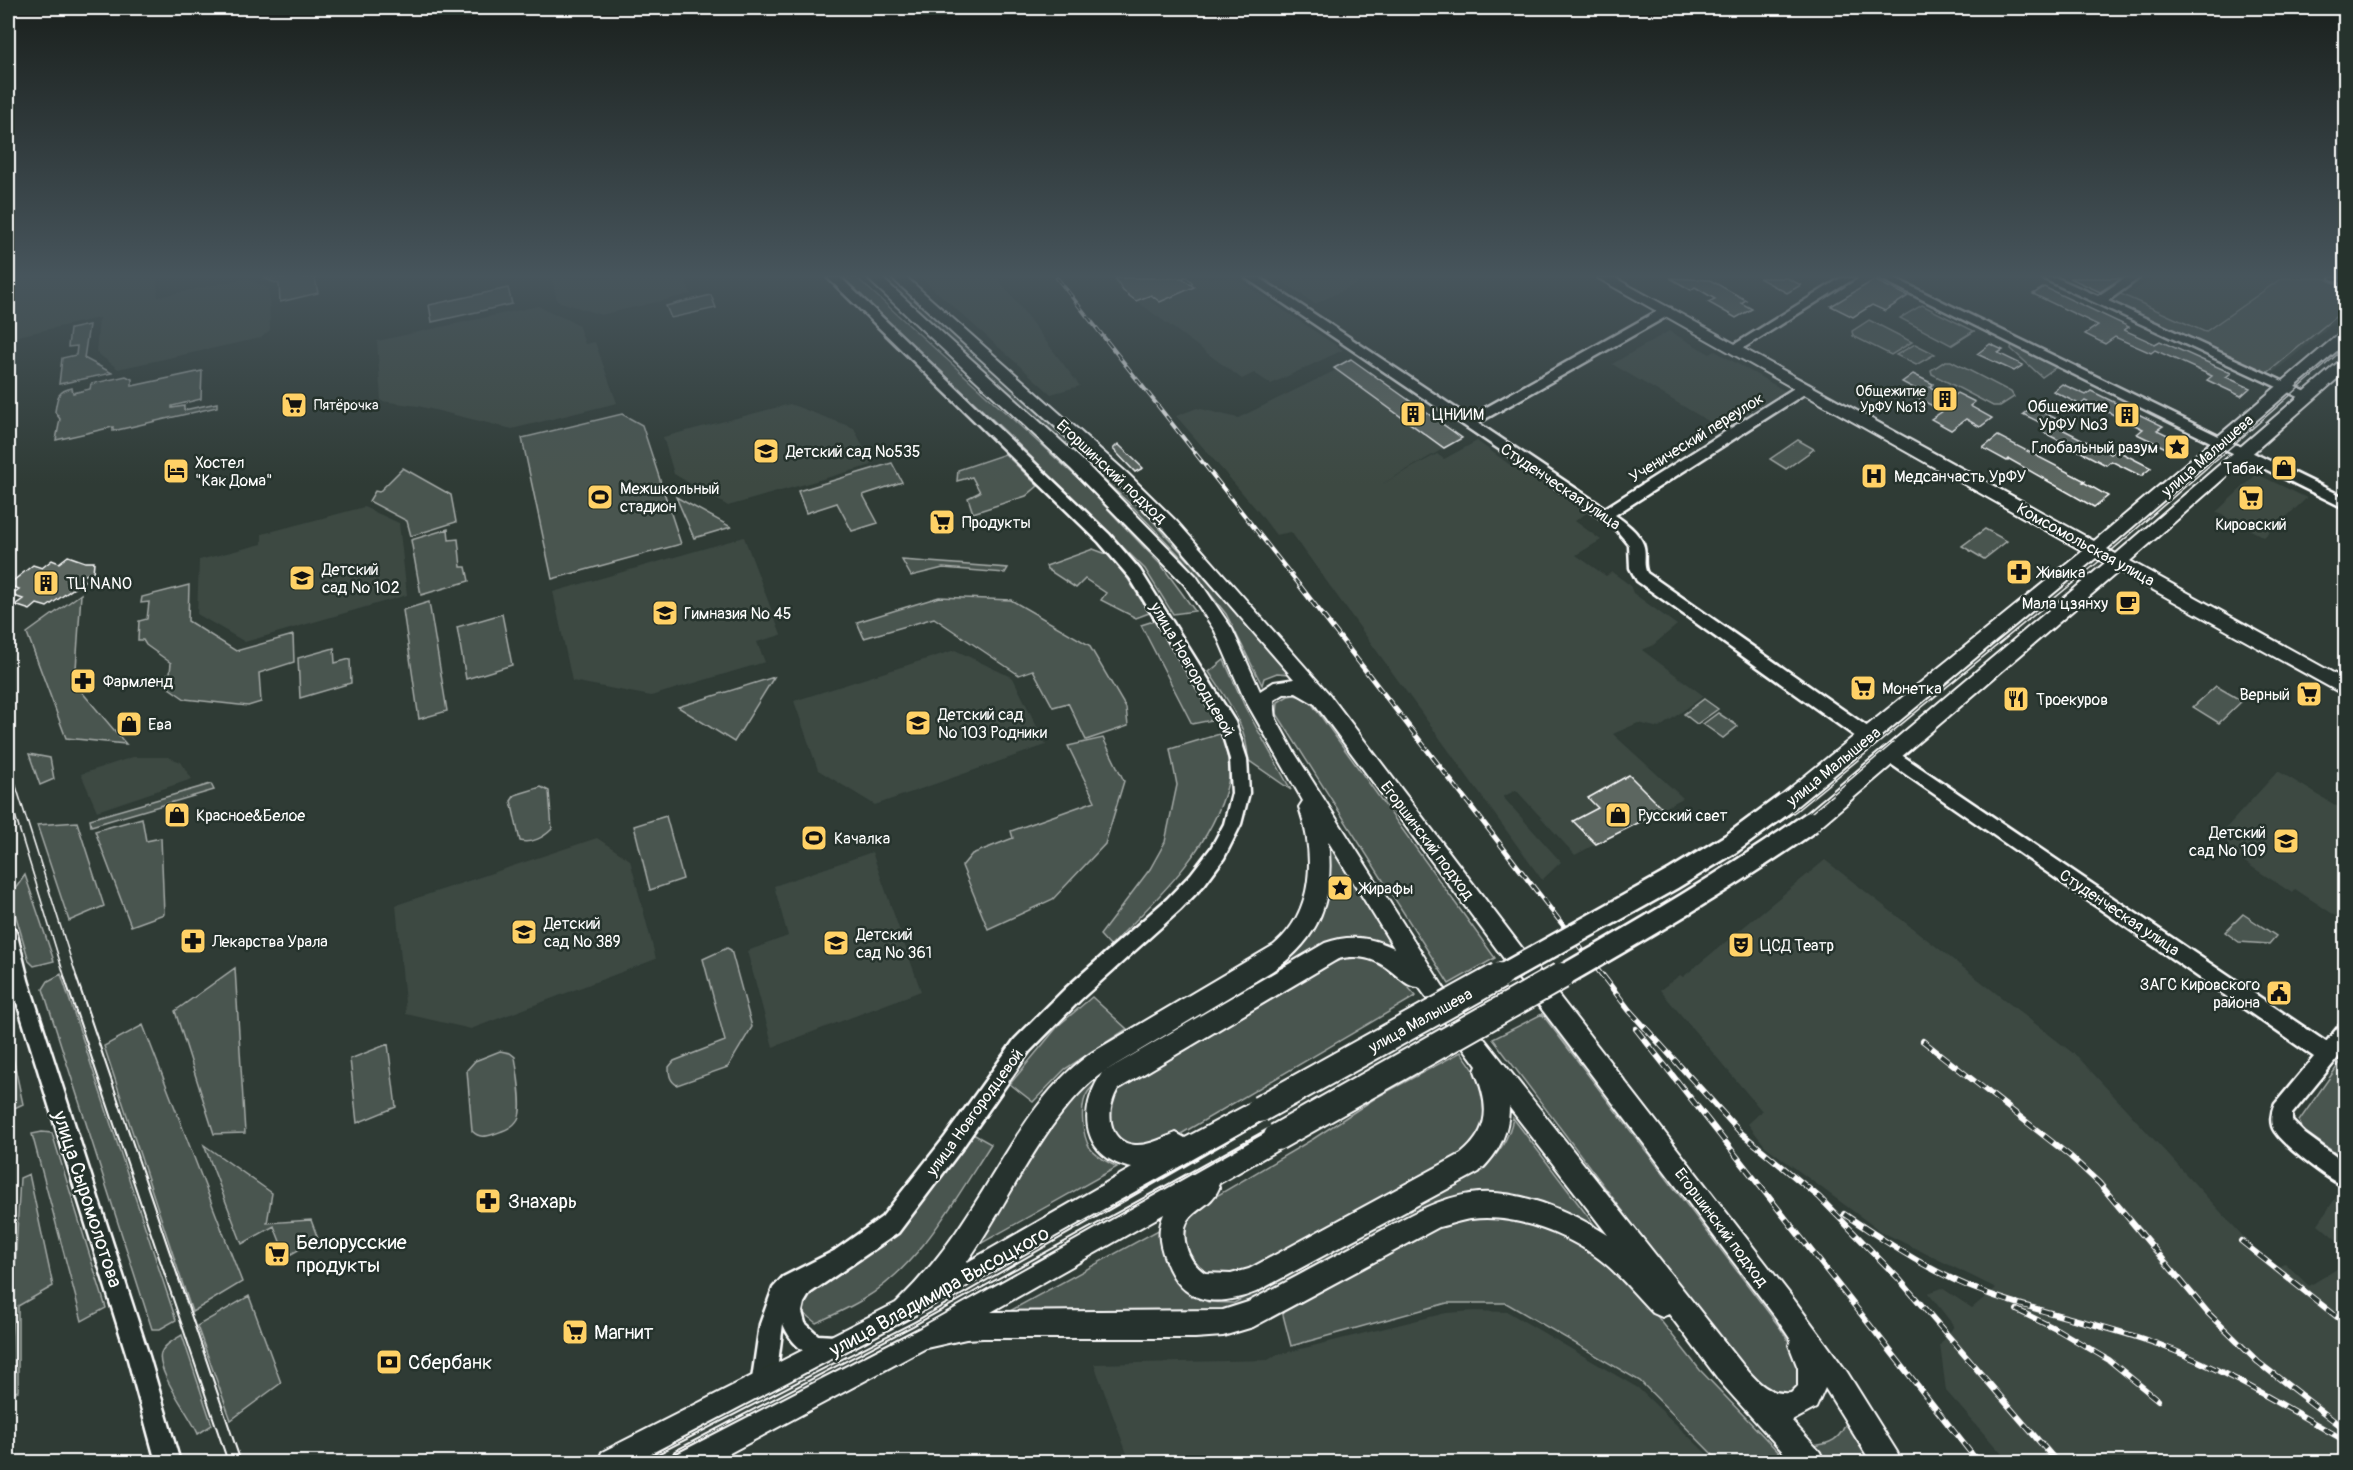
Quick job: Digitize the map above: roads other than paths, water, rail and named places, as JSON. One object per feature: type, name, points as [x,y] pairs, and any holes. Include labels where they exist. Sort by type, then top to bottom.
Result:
[{"type":"main road","name":"Егоршинский подход","points":[[948,347],[1077,465],[1178,565],[1210,607],[1223,629],[1254,698],[1287,758],[1436,995],[1732,1374],[1810,1462]]},
{"type":"main road","name":"Егоршинский подход","points":[[976,347],[1101,458],[1163,518],[1322,699],[1537,986],[1786,1310],[1837,1382],[1887,1462]]},
{"type":"main road","name":"Комсомольская улица","points":[[1728,347],[2346,689]]},
{"type":"main road","name":"улица Малышева","points":[[1258,1110],[1673,879],[1732,843],[1869,737],[2096,550],[2332,347]]},
{"type":"main road","name":"улица Малышева","points":[[1278,1137],[1694,901],[1755,862],[1811,822],[2117,562],[2346,363]]},
{"type":"main road","points":[[1266,720],[1263,702],[1269,693],[1278,688],[1300,686],[1312,691],[1322,699]]},
{"type":"main road","points":[[905,1312],[931,1288],[1025,1147],[1073,1083],[1112,1054],[1276,955],[1303,929],[1312,909],[1318,880],[1319,844],[1311,810],[1287,758]]},
{"type":"main road","points":[[1258,1110],[1222,1123],[1156,1153],[1136,1157],[1118,1152],[1109,1146],[1100,1132],[1097,1115],[1100,1094],[1117,1075],[1333,950],[1360,946],[1388,955],[1401,963],[1436,995]]},
{"type":"main road","points":[[1242,1157],[1224,1175],[1184,1205],[1173,1221],[1173,1244],[1180,1265],[1191,1279],[1207,1288],[1229,1289],[1256,1279],[1483,1154],[1496,1130],[1497,1100],[1476,1046]]},
{"type":"main road","name":"улица Владимира Высоцкого","points":[[612,1462],[905,1312],[1258,1110]]},
{"type":"main road","name":"улица Владимира Высоцкого","points":[[685,1462],[922,1336],[1278,1137]]},
{"type":"main road","points":[[922,1336],[966,1326],[983,1325],[1223,1323],[1253,1314],[1435,1216],[1471,1206],[1515,1208],[1539,1214],[1578,1231],[1617,1256],[1659,1300],[1729,1387],[1767,1428],[1805,1462]]},
{"type":"main road","points":[[1732,1374],[1762,1402],[1775,1407],[1792,1408],[1807,1398],[1812,1390],[1812,1374],[1805,1351],[1786,1310]]},
{"type":"street","name":"улица Новгородцевой","points":[[763,1386],[769,1361],[772,1314],[784,1290],[845,1257],[889,1225],[949,1150],[1027,1039],[1106,964],[1188,892],[1221,850],[1237,813],[1241,796],[1239,759],[1235,740],[1227,722],[1135,574],[1104,538],[905,347]]},
{"type":"street","name":"Студенческая улица","points":[[1354,347],[1619,524],[1634,539],[1637,568],[1642,577],[1869,737]]},
{"type":"street","points":[[1468,423],[1604,347]]},
{"type":"street","points":[[1732,349],[1736,347]]},
{"type":"street","points":[[2024,347],[2346,504]]},
{"type":"street","points":[[2199,347],[2308,396]]},
{"type":"street","name":"Ученический переулок","points":[[1604,515],[1804,388]]},
{"type":"street","name":"Студенческая улица","points":[[1891,755],[2328,1055]]},
{"type":"street","name":"улица Сыромолотова","points":[[8,935],[23,992],[138,1356],[168,1462]]},
{"type":"street","points":[[2346,1032],[2282,1111],[2282,1125],[2298,1142],[2346,1177]]},
{"type":"street","name":"улица Новгородцевой","points":[[818,1273],[798,1290],[791,1307],[793,1322],[798,1333],[806,1342],[820,1348],[844,1344]]},
{"type":"tram line","points":[[1519,978],[1680,887],[1740,850],[1796,811],[2096,564],[2346,347]]},
{"type":"tram line","points":[[1540,978],[1749,857],[1805,818],[1893,743]]},
{"type":"tram line","points":[[8,761],[77,978]]},
{"type":"tram line","points":[[15,815],[65,978]]},
{"type":"tram line","points":[[64,976],[228,1462]]},
{"type":"tram line","points":[[76,976],[241,1462]]},
{"type":"tram line","points":[[637,1462],[917,1315],[1521,976]]},
{"type":"tram line","points":[[659,1462],[920,1327],[1542,976]]},
{"type":"railway","points":[[1111,347],[1301,587]]},
{"type":"railway","points":[[1300,586],[1604,978]]},
{"type":"railway","points":[[1603,976],[1629,1010],[1740,1132],[1819,1197],[1899,1279],[2057,1462]]},
{"type":"railway","points":[[1636,1029],[1978,1462]]},
{"type":"railway","points":[[1923,1041],[2070,1156],[2099,1183],[2208,1313],[2258,1362],[2346,1430]]},
{"type":"railway","points":[[1844,1214],[1913,1258],[1967,1286],[2029,1307],[2160,1345],[2255,1390],[2346,1441]]},
{"type":"railway","points":[[2241,1241],[2346,1324]]},
{"type":"railway","points":[[2017,1310],[2058,1330],[2109,1360],[2158,1400]]},
{"type":"place","name":"Общежитие УрФУ №13","points":[[1945,399]]},
{"type":"place","name":"Пятёрочка","points":[[294,405]]},
{"type":"place","name":"ЦНИИМ","points":[[1413,414]]},
{"type":"place","name":"Общежитие УрФУ №3","points":[[2127,415]]},
{"type":"place","name":"Глобальный разум","points":[[2177,447]]},
{"type":"place","name":"Детский сад №535","points":[[766,451]]},
{"type":"place","name":"Табак","points":[[2284,468]]},
{"type":"place","name":"Хостел \"Как Дома\"","points":[[176,471]]},
{"type":"place","name":"Медсанчасть УрФУ","points":[[1874,476]]},
{"type":"place","name":"Межшкольный стадион","points":[[600,497]]},
{"type":"place","name":"Кировский","points":[[2251,498]]},
{"type":"place","name":"Продукты","points":[[942,522]]},
{"type":"place","name":"Живика","points":[[2019,572]]},
{"type":"place","name":"Детский сад № 102","points":[[302,578]]},
{"type":"place","name":"ТЦ NANO","points":[[46,583]]},
{"type":"place","name":"Мала цзянху","points":[[2128,603]]},
{"type":"place","name":"Гимназия № 45","points":[[665,613]]},
{"type":"place","name":"Фармленд","points":[[83,681]]},
{"type":"place","name":"Монетка","points":[[1863,688]]},
{"type":"place","name":"Верный","points":[[2309,694]]},
{"type":"place","name":"Троекуров","points":[[2016,699]]},
{"type":"place","name":"Детский сад № 103 Родники","points":[[918,723]]},
{"type":"place","name":"Ева","points":[[129,724]]},
{"type":"place","name":"Красное&Белое","points":[[177,815]]},
{"type":"place","name":"Русский свет","points":[[1618,815]]},
{"type":"place","name":"Качалка","points":[[814,838]]},
{"type":"place","name":"Детский сад № 109","points":[[2286,841]]},
{"type":"place","name":"Жирафы","points":[[1340,888]]},
{"type":"place","name":"Детский сад № 389","points":[[524,932]]},
{"type":"place","name":"Лекарства Урала","points":[[193,941]]},
{"type":"place","name":"Детский сад № 361","points":[[836,943]]},
{"type":"place","name":"ЦСД Театр","points":[[1741,945]]},
{"type":"place","name":"ЗАГС Кировского района","points":[[2279,993]]},
{"type":"place","name":"Знахарь","points":[[488,1201]]},
{"type":"place","name":"Белорусские продукты","points":[[277,1254]]},
{"type":"place","name":"Магнит","points":[[575,1332]]},
{"type":"place","name":"Сбербанк","points":[[389,1362]]}]
